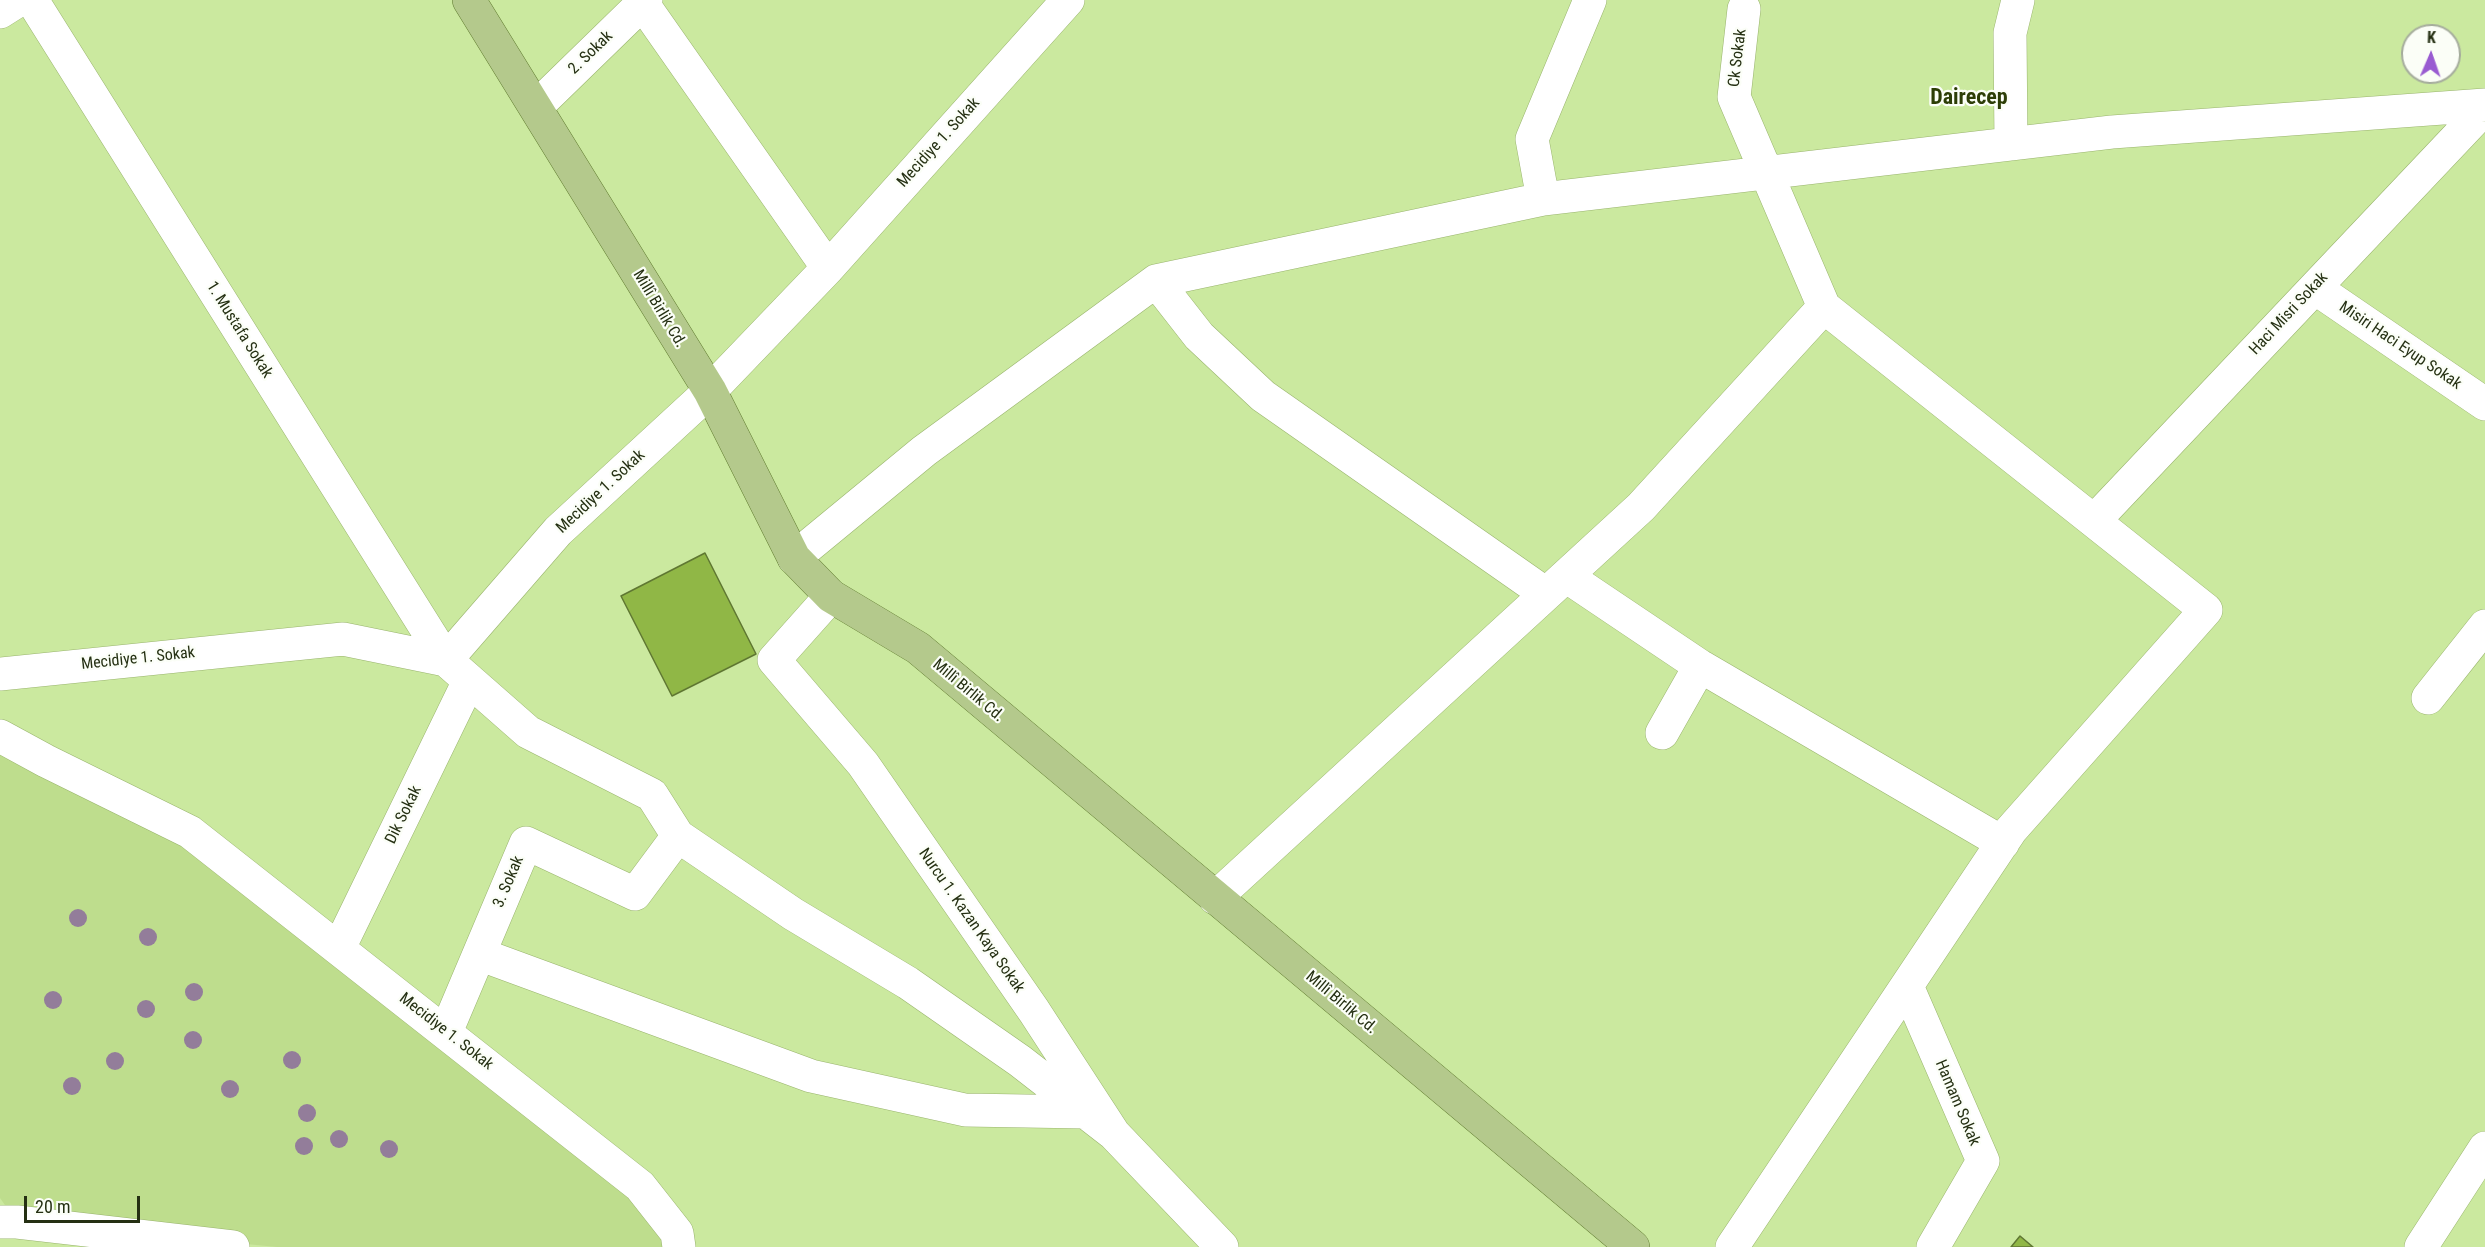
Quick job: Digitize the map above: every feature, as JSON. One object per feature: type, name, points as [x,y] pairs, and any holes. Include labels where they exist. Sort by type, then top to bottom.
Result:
[{"type":"main road","name":"Millî Birlik Cd.","points":[[469,0],[710,391],[794,558],[831,596],[918,648],[1633,1247]]},
{"type":"street","points":[[0,12],[19,0]]},
{"type":"street","name":"1. Mustafa Sokak","points":[[32,0],[446,660]]},
{"type":"street","name":"Mecidiye 1. Sokak","points":[[0,674],[344,639],[446,660],[558,531],[710,391],[828,268],[1068,0]]},
{"type":"street","points":[[1543,199],[1532,139],[1590,0]]},
{"type":"street","points":[[2011,144],[2010,33],[2018,0]]},
{"type":"street","points":[[645,2],[828,268]]},
{"type":"street","name":"2. Sokak","points":[[536,107],[645,2]]},
{"type":"street","name":"Ck Sokak","points":[[1744,9],[1734,97],[1764,172],[1824,307]]},
{"type":"street","points":[[794,558],[924,451],[1156,281],[1543,199],[2112,132],[2485,107]]},
{"type":"street","name":"Haci Misri Sokak","points":[[2094,521],[2485,107]]},
{"type":"street","points":[[1156,281],[1199,336],[1263,396],[1556,585],[1700,666],[2002,843]]},
{"type":"street","name":"Misiri Haci Eyup Sokak","points":[[2315,288],[2485,404]]},
{"type":"street","points":[[1215,898],[1641,507],[1824,307],[2206,610],[2002,843],[1732,1247]]},
{"type":"street","name":"Nurcu 1. Kazan Kaya Sokak","points":[[831,596],[774,660],[863,764],[1034,1011],[1113,1134],[1222,1247]]},
{"type":"street","points":[[2428,698],[2485,626]]},
{"type":"street","points":[[446,660],[528,732],[652,795],[678,836],[793,914],[908,983],[1020,1061],[1113,1134]]},
{"type":"street","points":[[1662,733],[1700,666]]},
{"type":"street","name":"Dik Sokak","points":[[339,948],[470,681]]},
{"type":"street","name":"Mecidiye 1. Sokak","points":[[0,736],[190,832],[640,1186],[677,1233],[679,1247]]},
{"type":"street","name":"3. Sokak","points":[[446,1032],[526,843],[636,894],[678,836]]},
{"type":"street","points":[[479,954],[811,1076],[965,1110],[1085,1112]]},
{"type":"street","name":"Hamam Sokak","points":[[1907,986],[1983,1161],[1933,1247]]},
{"type":"street","points":[[2421,1247],[2485,1148]]},
{"type":"street","points":[[0,1222],[17,1222],[217,1246]]},
{"type":"shaded area","points":[[0,735],[190,832],[640,1186],[664,1247],[277,1247],[17,1222],[0,1198]]},
{"type":"building","points":[[705,553],[756,654],[672,696],[621,596]]},
{"type":"building","points":[[2020,1236],[2033,1247],[2011,1247]]},
{"type":"district","name":"Dairecep","points":[[1969,98]]}]
